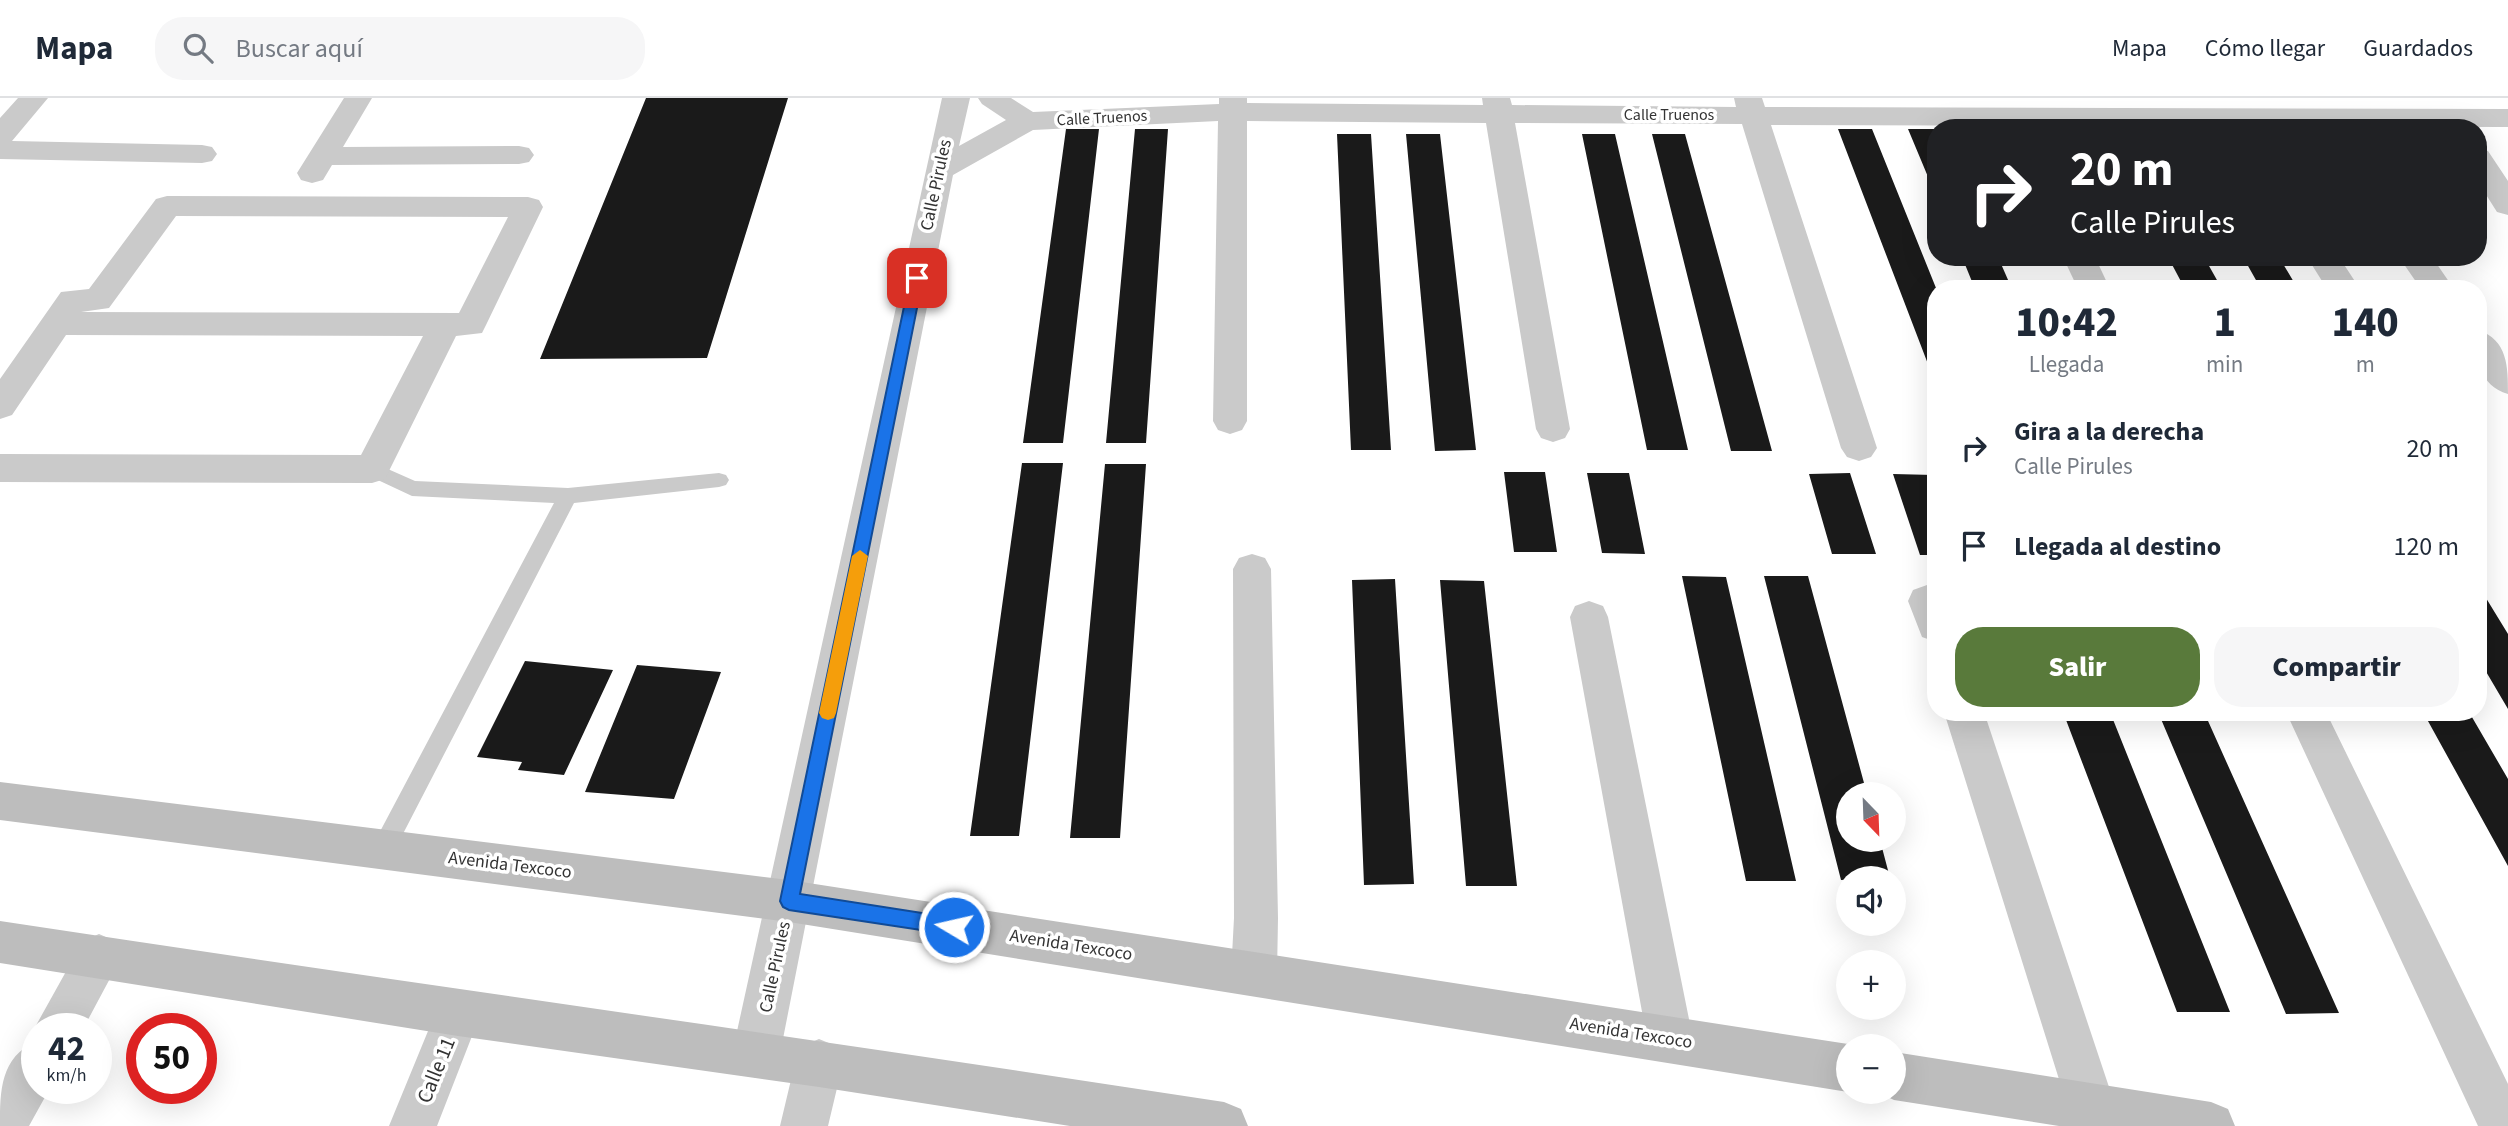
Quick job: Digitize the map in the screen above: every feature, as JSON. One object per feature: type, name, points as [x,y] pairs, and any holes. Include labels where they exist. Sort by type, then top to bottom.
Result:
[{"type":"main road","name":"Avenida Texcoco","points":[[0,801],[789,901],[1836,1066]]},
{"type":"main road","points":[[0,942],[458,1013],[819,1063],[1224,1126]]},
{"type":"main road","points":[[1906,1078],[2211,1126]]},
{"type":"street","points":[[0,136],[34,98]]},
{"type":"street","points":[[291,207],[358,98]]},
{"type":"street","name":"Calle Pirules","points":[[756,1054],[956,98]]},
{"type":"street","points":[[992,98],[1027,121]]},
{"type":"street","points":[[1230,421],[1233,105]]},
{"type":"street","name":"Calle Truenos","points":[[939,170],[1027,121],[1233,105],[1751,107],[2010,114],[2451,115],[2508,118]]},
{"type":"street","points":[[1497,106],[1553,429]]},
{"type":"street","points":[[1751,107],[1859,448]]},
{"type":"street","points":[[0,150],[202,154]]},
{"type":"street","points":[[322,156],[519,155]]},
{"type":"street","points":[[2487,172],[2508,205]]},
{"type":"street","points":[[0,406],[72,300],[98,300],[167,205],[528,207],[470,325],[57,323]]},
{"type":"street","points":[[0,468],[372,469],[444,325]]},
{"type":"street","points":[[2487,354],[2508,382]]},
{"type":"street","points":[[1252,569],[1256,918],[1254,974]]},
{"type":"street","points":[[1589,617],[1670,1039]]},
{"type":"street","points":[[1967,721],[2092,1108]]},
{"type":"street","points":[[2310,721],[2503,1126]]},
{"type":"street","points":[[66,1013],[99,956]]},
{"type":"street","name":"Calle 11","points":[[413,1126],[458,1013]]},
{"type":"street","points":[[804,1126],[819,1063]]},
{"type":"street","points":[[2,1126],[21,1093]]},
{"type":"lane","points":[[372,469],[412,488],[568,496],[719,480]]},
{"type":"lane","points":[[383,849],[568,496]]},
{"type":"building","points":[[646,98],[788,98],[707,358],[540,359]]},
{"type":"building","points":[[1066,129],[1099,129],[1063,443],[1023,443]]},
{"type":"building","points":[[1135,129],[1168,129],[1146,443],[1106,443]]},
{"type":"building","points":[[1838,129],[1872,129],[1933,280],[1927,280],[1927,361]]},
{"type":"building","points":[[1908,129],[1927,129],[1927,174]]},
{"type":"building","points":[[1337,134],[1371,134],[1391,450],[1351,450]]},
{"type":"building","points":[[1406,134],[1440,134],[1476,450],[1435,451]]},
{"type":"building","points":[[1582,134],[1615,134],[1688,450],[1647,450]]},
{"type":"building","points":[[1652,134],[1685,134],[1772,451],[1731,451]]},
{"type":"building","points":[[1966,266],[2002,266],[2008,280],[1971,280]]},
{"type":"building","points":[[2173,266],[2209,266],[2217,280],[2180,280]]},
{"type":"building","points":[[2248,266],[2284,266],[2293,280],[2256,280]]},
{"type":"building","points":[[1022,463],[1063,463],[1019,836],[970,836]]},
{"type":"building","points":[[1105,464],[1146,464],[1120,838],[1070,838]]},
{"type":"building","points":[[1504,472],[1545,472],[1557,552],[1514,552]]},
{"type":"building","points":[[1587,473],[1629,473],[1645,554],[1602,553]]},
{"type":"building","points":[[1850,473],[1876,554],[1832,554],[1809,474]]},
{"type":"building","points":[[1893,474],[1927,475],[1927,555],[1920,555]]},
{"type":"building","points":[[1682,576],[1726,577],[1796,881],[1746,881]]},
{"type":"building","points":[[1764,576],[1808,576],[1864,782],[1836,782],[1836,852],[1883,852],[1887,866],[1837,866]]},
{"type":"building","points":[[1395,579],[1414,884],[1364,885],[1352,580]]},
{"type":"building","points":[[1440,580],[1484,581],[1517,886],[1466,886]]},
{"type":"building","points":[[2487,600],[2508,634],[2508,709],[2487,673]]},
{"type":"building","points":[[525,661],[613,670],[564,775],[518,770],[522,762],[477,757]]},
{"type":"building","points":[[637,665],[721,672],[674,799],[585,792]]},
{"type":"building","points":[[2066,721],[2114,721],[2230,1012],[2177,1012]]},
{"type":"building","points":[[2162,721],[2208,721],[2339,1013],[2286,1014]]},
{"type":"building","points":[[2428,721],[2474,721],[2508,779],[2508,866]]},
{"type":"slow traffic","points":[[828,713],[860,556]]},
{"type":"route","points":[[917,278],[789,901],[954,927]]}]
